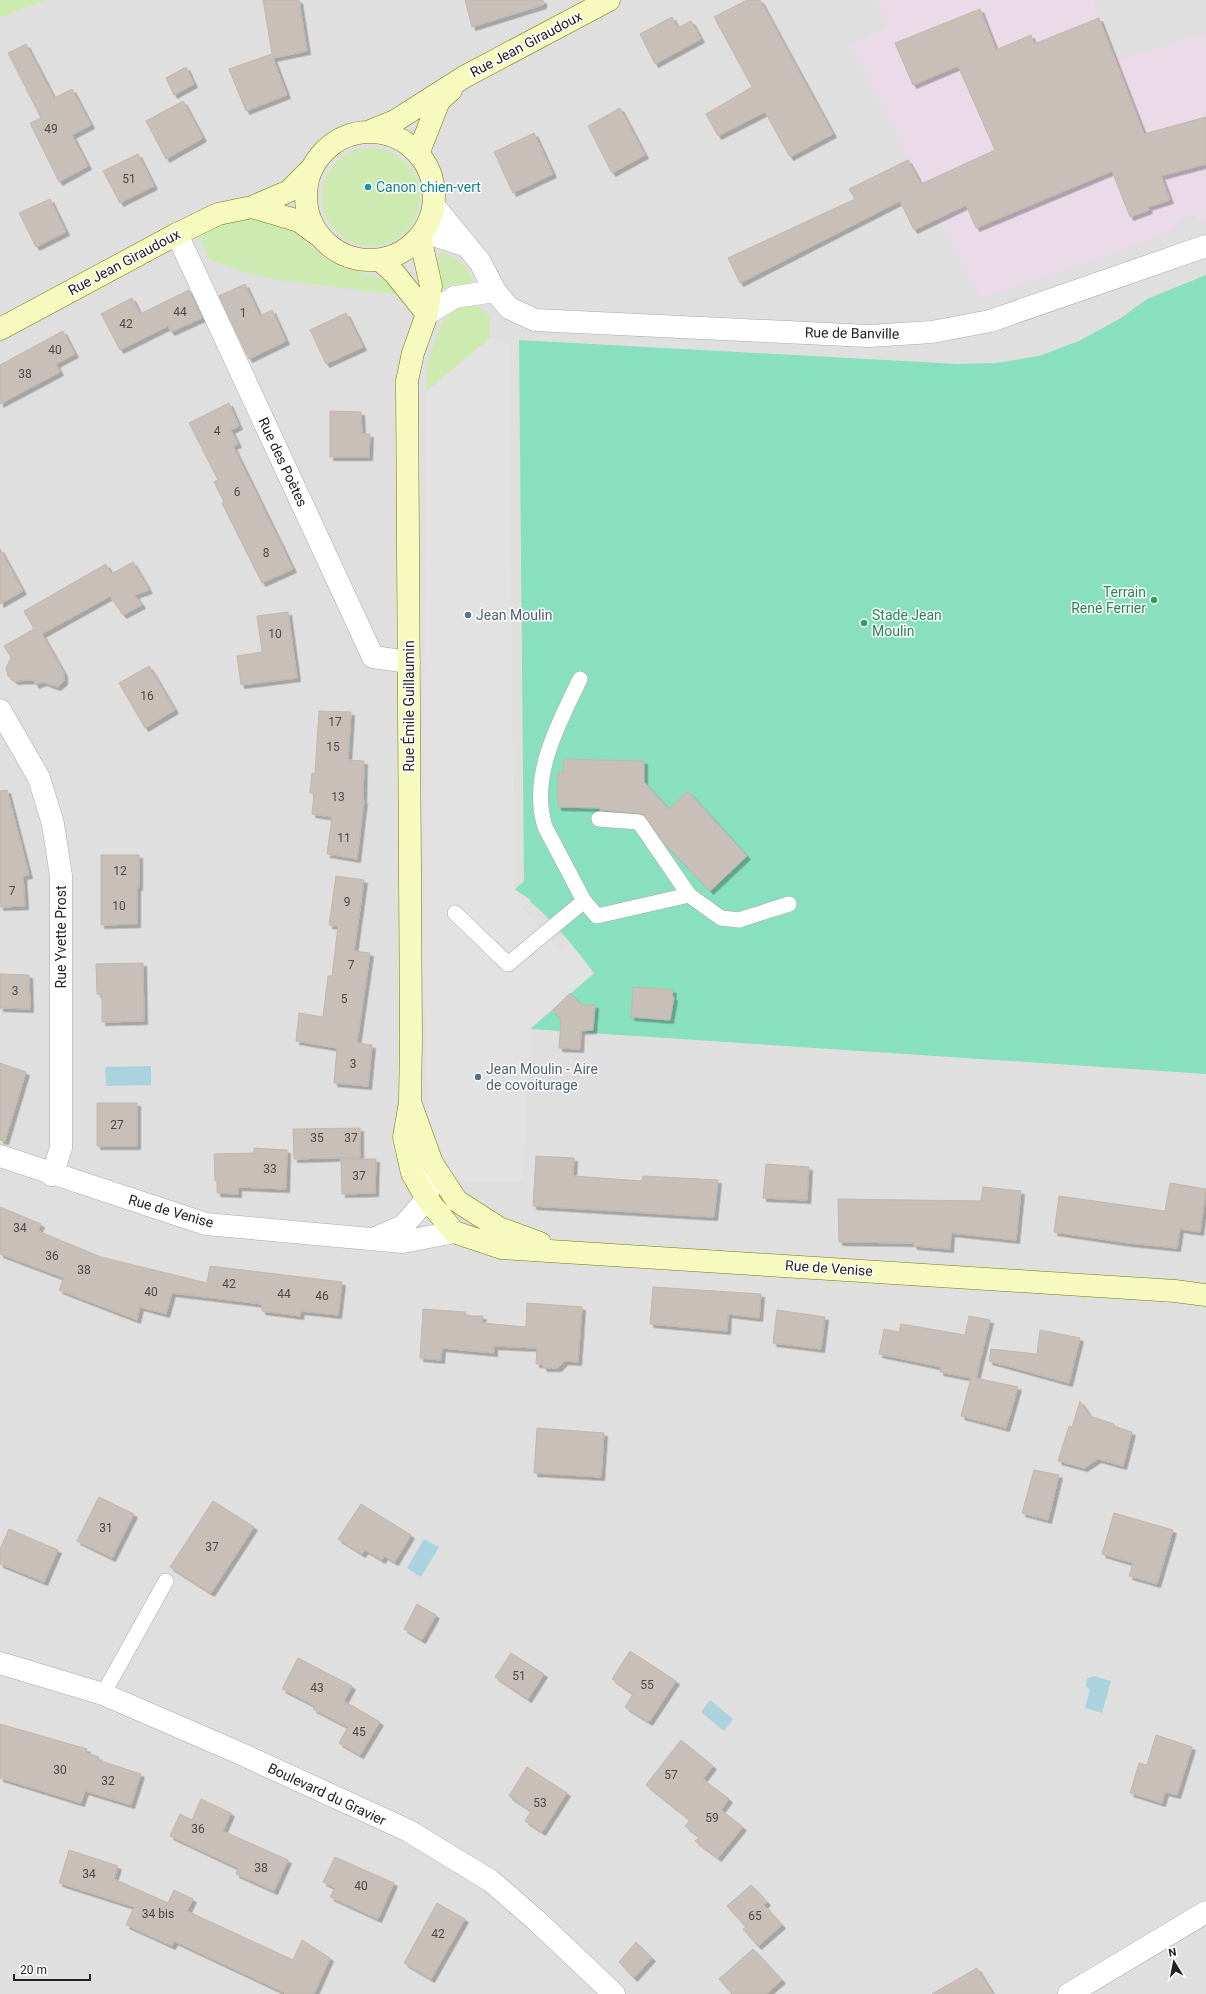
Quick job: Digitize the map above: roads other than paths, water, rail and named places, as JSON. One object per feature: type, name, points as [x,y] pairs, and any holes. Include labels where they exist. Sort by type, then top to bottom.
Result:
[{"type":"main road","name":"Rue Jean Giraudoux","points":[[368,132],[395,121],[464,77],[609,0]]},
{"type":"main road","name":"Rue Jean Giraudoux","points":[[418,154],[439,101],[464,77]]},
{"type":"main road","points":[[368,132],[387,134],[404,142],[418,154],[429,169],[434,187],[434,206],[428,224],[422,235],[402,252],[380,260],[356,260],[335,251],[318,235],[308,214],[305,191],[312,168],[325,150],[345,137],[368,132]]},
{"type":"main road","name":"Rue Jean Giraudoux","points":[[0,328],[176,234],[218,214],[252,207],[289,191],[312,168]]},
{"type":"main road","name":"Rue Jean Giraudoux","points":[[252,207],[299,221],[318,235]]},
{"type":"main road","name":"Rue Émile Guillaumin","points":[[422,235],[431,286],[427,314],[413,353],[407,381],[410,1102],[404,1137],[412,1173],[427,1199]]},
{"type":"main road","points":[[380,260],[395,274],[427,314]]},
{"type":"main road","name":"Rue Émile Guillaumin","points":[[410,1102],[432,1163],[457,1201],[499,1228],[562,1252]]},
{"type":"main road","points":[[427,1199],[454,1232]]},
{"type":"main road","name":"Rue de Venise","points":[[454,1232],[502,1248],[1159,1290],[1206,1295]]},
{"type":"street","name":"Rue de Banville","points":[[434,206],[480,262],[495,291],[509,308],[535,320],[869,336],[932,332],[990,321],[1206,246]]},
{"type":"street","name":"Rue des Poètes","points":[[176,234],[373,657],[409,662]]},
{"type":"street","points":[[422,235],[467,246]]},
{"type":"street","points":[[427,314],[455,297],[495,291]]},
{"type":"street","name":"Rue Yvette Prost","points":[[0,710],[39,778],[53,824],[61,876],[61,1148],[52,1175]]},
{"type":"street","name":"Rue de Venise","points":[[0,1156],[52,1175],[206,1224],[403,1242],[454,1232]]},
{"type":"street","points":[[427,1199],[432,1163]]},
{"type":"street","name":"Rue de Venise","points":[[372,1240],[403,1226],[427,1199]]},
{"type":"street","name":"Boulevard du Gravier","points":[[0,1663],[103,1694],[230,1749],[407,1830],[491,1881],[537,1921],[614,1994]]},
{"type":"street","points":[[1070,1994],[1206,1912]]},
{"type":"lane","points":[[580,679],[547,753],[543,776],[541,816],[545,827],[584,901],[597,916],[689,895]]},
{"type":"lane","points":[[599,820],[639,822],[689,895],[721,918],[739,920],[788,904]]},
{"type":"lane","points":[[455,913],[508,964],[584,901]]},
{"type":"lane","points":[[103,1694],[166,1581]]},
{"type":"water","points":[[151,1066],[151,1085],[106,1086],[105,1067]]},
{"type":"water","points":[[424,1539],[439,1547],[421,1577],[407,1568]]},
{"type":"water","points":[[1094,1676],[1111,1681],[1102,1713],[1085,1708],[1090,1690],[1086,1686],[1087,1679]]},
{"type":"water","points":[[710,1700],[733,1719],[724,1731],[701,1712]]},
{"type":"place","name":"Canon chien-vert","points":[[368,187]]},
{"type":"place","name":"Terrain René Ferrier","points":[[1154,600]]},
{"type":"place","name":"Jean Moulin","points":[[468,615]]},
{"type":"place","name":"Stade Jean Moulin","points":[[864,623]]},
{"type":"place","name":"Jean Moulin - Aire de covoiturage","points":[[478,1077]]}]
